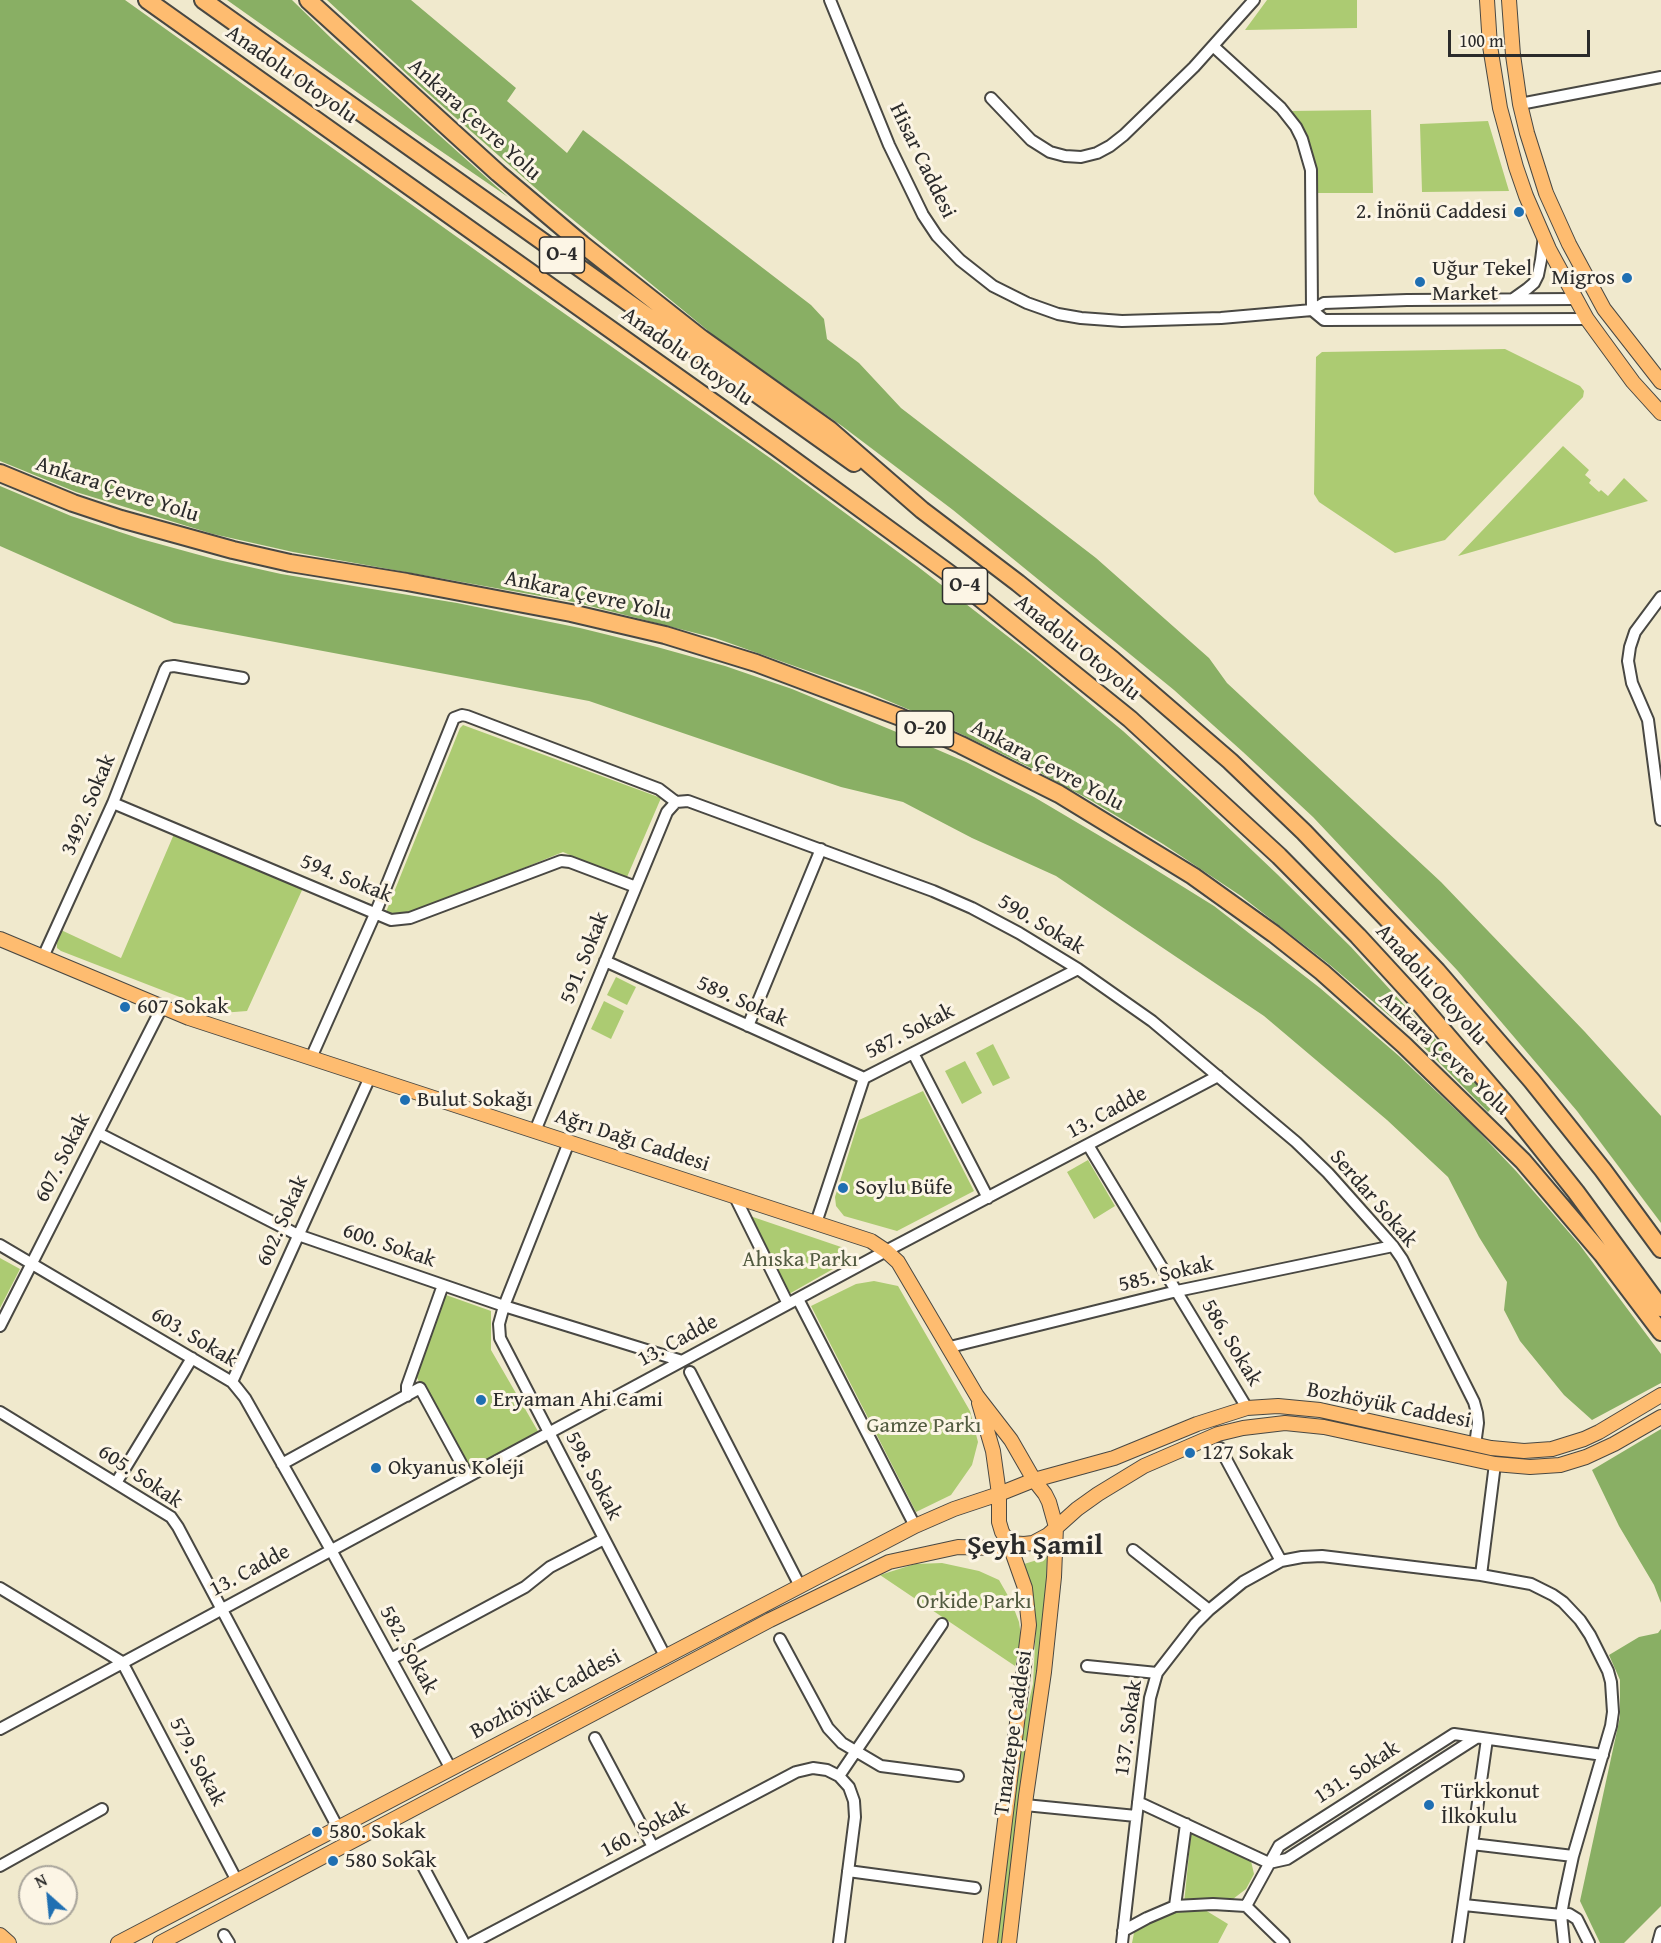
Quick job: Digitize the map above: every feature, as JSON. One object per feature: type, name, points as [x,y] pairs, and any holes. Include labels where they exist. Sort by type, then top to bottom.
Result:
[{"type":"highway","name":"Anadolu Otoyolu","points":[[147,0],[776,447],[931,560],[1130,719],[1279,856],[1415,998],[1498,1095],[1576,1192],[1661,1308]]},
{"type":"highway","name":"Anadolu Otoyolu","points":[[202,0],[828,446],[922,510]]},
{"type":"highway","name":"Ankara Çevre Yolu","points":[[308,0],[498,173],[582,244],[701,338],[830,430],[922,510],[1018,583],[1113,660],[1230,761],[1304,832],[1401,932],[1492,1033],[1596,1161],[1661,1249]]},
{"type":"highway","name":"Ankara Çevre Yolu","points":[[0,473],[102,513],[223,547],[290,563],[571,613],[665,635],[756,663],[900,717],[1059,794],[1193,876],[1265,927],[1322,972],[1404,1045],[1523,1161],[1595,1245],[1661,1332]]},
{"type":"main road","points":[[1487,0],[1490,46],[1500,108],[1516,167],[1544,236],[1587,319],[1627,374],[1661,413]]},
{"type":"main road","points":[[1509,0],[1513,55],[1520,104],[1533,155],[1546,193],[1569,244],[1605,309],[1661,382]]},
{"type":"main road","points":[[1500,108],[1520,104]]},
{"type":"main road","points":[[1575,299],[1593,289]]},
{"type":"main road","points":[[1587,319],[1605,309]]},
{"type":"main road","name":"Ağrı Dağı Caddesi","points":[[0,939],[189,1018],[871,1241],[898,1263],[977,1395],[1011,1440],[1034,1480]]},
{"type":"main road","name":"Ağrı Dağı Caddesi","points":[[977,1395],[993,1451],[999,1494]]},
{"type":"main road","name":"Bozhöyük Caddesi","points":[[1034,1480],[1114,1458],[1197,1424],[1247,1408],[1278,1406],[1320,1410],[1491,1448],[1524,1451],[1552,1449],[1571,1444],[1599,1432],[1661,1395]]},
{"type":"main road","name":"Bozhöyük Caddesi","points":[[1056,1527],[1098,1494],[1144,1466],[1218,1434],[1264,1425],[1285,1423],[1324,1427],[1495,1464],[1537,1467],[1572,1462],[1604,1450],[1661,1417]]},
{"type":"main road","points":[[1034,1480],[1049,1502],[1056,1527],[1048,1535],[1032,1543],[1009,1544],[999,1522],[999,1494],[1034,1480]]},
{"type":"main road","name":"Bozhöyük Caddesi","points":[[118,1943],[915,1526],[954,1509],[999,1494]]},
{"type":"main road","name":"Tınaztepe Caddesi","points":[[1009,1943],[1025,1805],[1044,1672],[1054,1577],[1056,1527]]},
{"type":"main road","name":"Bozhöyük Caddesi","points":[[160,1943],[770,1620],[889,1562],[958,1547],[993,1548],[1009,1544]]},
{"type":"main road","name":"Tınaztepe Caddesi","points":[[990,1943],[1029,1625],[1025,1588],[1009,1544]]},
{"type":"street","name":"Hisar Caddesi","points":[[830,0],[889,145],[923,215],[937,236],[960,260],[993,286],[1027,303],[1058,314],[1102,320],[1221,318],[1311,310],[1324,303],[1575,299]]},
{"type":"street","points":[[991,98],[1031,140],[1050,152],[1065,156],[1089,155],[1110,146],[1124,135],[1194,67],[1254,0]]},
{"type":"street","points":[[1213,45],[1281,108],[1302,139],[1311,170],[1311,310]]},
{"type":"street","points":[[1520,104],[1661,77]]},
{"type":"street","points":[[1512,299],[1534,283],[1538,275],[1544,236]]},
{"type":"street","points":[[1407,300],[1407,320]]},
{"type":"street","name":"Hisar Caddesi","points":[[1311,310],[1324,320],[1587,319]]},
{"type":"street","points":[[1661,597],[1635,632],[1628,661],[1632,683],[1648,720],[1661,820]]},
{"type":"street","name":"3492. Sokak","points":[[43,957],[113,803],[167,667],[174,666],[243,678]]},
{"type":"street","points":[[311,1058],[375,914],[454,718],[467,716],[521,736],[659,789],[676,802]]},
{"type":"street","name":"590. Sokak","points":[[676,802],[688,801],[933,891],[972,908],[1078,969],[1152,1021],[1218,1076]]},
{"type":"street","name":"591. Sokak","points":[[535,1131],[667,812],[676,802]]},
{"type":"street","name":"594. Sokak","points":[[113,803],[391,920],[410,918],[561,861],[570,862],[636,887]]},
{"type":"street","points":[[748,1026],[821,849]]},
{"type":"street","name":"589. Sokak","points":[[605,962],[864,1078]]},
{"type":"street","name":"587. Sokak","points":[[816,1223],[864,1078],[1078,969]]},
{"type":"street","name":"607. Sokak","points":[[0,1326],[162,1007]]},
{"type":"street","points":[[913,1053],[988,1198]]},
{"type":"street","name":"13. Cadde","points":[[0,1729],[886,1251],[1218,1076]]},
{"type":"street","name":"Serdar Sokak","points":[[1218,1076],[1296,1142],[1328,1173],[1393,1246],[1402,1259],[1474,1402],[1478,1423],[1475,1444]]},
{"type":"street","name":"602. Sokak","points":[[232,1382],[370,1077]]},
{"type":"street","name":"600. Sokak","points":[[98,1133],[298,1235],[504,1306],[682,1361]]},
{"type":"street","name":"598. Sokak","points":[[569,1142],[504,1306],[499,1324],[502,1343],[665,1656]]},
{"type":"street","name":"586. Sokak","points":[[1088,1145],[1247,1408]]},
{"type":"street","points":[[735,1197],[915,1526]]},
{"type":"street","name":"603. Sokak","points":[[0,1245],[232,1382],[245,1398],[331,1550]]},
{"type":"street","name":"585. Sokak","points":[[950,1347],[1177,1291],[1393,1246]]},
{"type":"street","points":[[407,1396],[407,1386],[443,1285]]},
{"type":"street","points":[[116,1483],[192,1358]]},
{"type":"street","points":[[690,1372],[800,1586]]},
{"type":"street","points":[[282,1464],[420,1389],[468,1476]]},
{"type":"street","name":"605. Sokak","points":[[0,1412],[171,1516],[221,1609]]},
{"type":"street","points":[[1220,1448],[1281,1561]]},
{"type":"street","points":[[1481,1575],[1495,1464]]},
{"type":"street","points":[[391,1659],[525,1587],[550,1567],[604,1539]]},
{"type":"street","name":"582. Sokak","points":[[331,1550],[451,1769]]},
{"type":"street","points":[[1132,1550],[1209,1610]]},
{"type":"street","name":"137. Sokak","points":[[1122,1943],[1150,1698],[1157,1672],[1209,1610],[1243,1582],[1281,1561],[1302,1557],[1322,1557],[1520,1581],[1542,1588],[1563,1602],[1580,1620],[1599,1650],[1608,1671],[1613,1698],[1611,1726],[1573,1856],[1561,1915],[1564,1943]]},
{"type":"street","points":[[0,1588],[122,1662]]},
{"type":"street","points":[[221,1609],[338,1828]]},
{"type":"street","points":[[839,1943],[855,1808],[852,1793],[838,1776],[942,1624]]},
{"type":"street","points":[[780,1639],[828,1728],[842,1743],[881,1766],[958,1776]]},
{"type":"street","name":"579. Sokak","points":[[122,1662],[237,1881]]},
{"type":"street","points":[[1087,1666],[1157,1672]]},
{"type":"street","name":"131. Sokak","points":[[1246,1906],[1279,1846],[1454,1734],[1603,1755]]},
{"type":"street","points":[[595,1738],[653,1847]]},
{"type":"street","points":[[1458,1943],[1472,1844],[1481,1739]]},
{"type":"street","name":"160. Sokak","points":[[472,1943],[796,1772],[813,1768],[827,1770],[838,1776]]},
{"type":"street","points":[[1138,1802],[1269,1863]]},
{"type":"street","points":[[1025,1805],[1136,1816]]},
{"type":"street","points":[[0,1866],[102,1809]]},
{"type":"street","points":[[1175,1906],[1186,1824]]},
{"type":"street","points":[[1472,1844],[1573,1856]]},
{"type":"street","points":[[418,1857],[464,1943]]},
{"type":"street","points":[[848,1871],[975,1888]]},
{"type":"street","points":[[1123,1931],[1175,1906],[1213,1904],[1246,1906],[1284,1943]]},
{"type":"street","points":[[1464,1905],[1569,1914],[1577,1919],[1589,1943]]},
{"type":"green space","points":[[0,0],[125,0],[780,465],[917,566],[1033,656],[1123,731],[1196,797],[1351,947],[1495,1104],[1488,1112],[1412,1035],[1330,965],[1241,896],[1163,844],[1090,800],[1037,771],[924,716],[865,691],[715,638],[574,602],[293,552],[213,534],[76,492],[0,461]]},
{"type":"green space","points":[[227,0],[292,0],[332,39],[508,197],[416,134]]},
{"type":"green space","points":[[327,0],[411,0],[516,88],[507,101],[567,153],[583,130],[811,305],[824,319],[827,339],[859,363],[901,408],[1096,558],[1209,658],[1227,683],[1441,882],[1585,1032],[1661,1116],[1661,1223],[1577,1111],[1457,970],[1313,817],[1243,752],[1174,690],[953,510],[842,426],[723,343],[549,200]]},
{"type":"green space","points":[[1267,0],[1357,0],[1357,28],[1245,30]]},
{"type":"green space","points":[[1371,110],[1373,193],[1314,193],[1289,111]]},
{"type":"green space","points":[[1488,121],[1509,191],[1422,192],[1420,124]]},
{"type":"green space","points":[[1505,349],[1580,386],[1584,391],[1583,397],[1445,540],[1395,553],[1319,502],[1314,494],[1316,357],[1322,352]]},
{"type":"green space","points":[[1563,446],[1589,470],[1585,475],[1591,480],[1589,483],[1599,492],[1601,490],[1608,496],[1624,478],[1648,501],[1458,556]]},
{"type":"green space","points":[[0,486],[71,516],[141,539],[214,559],[281,574],[457,603],[580,628],[725,666],[792,689],[894,731],[966,762],[1034,797],[1214,906],[1320,988],[1399,1056],[1474,1127],[1516,1171],[1579,1244],[1661,1354],[1661,1383],[1592,1420],[1564,1395],[1520,1341],[1504,1310],[1507,1282],[1479,1237],[1448,1177],[1387,1120],[1264,1016],[1056,876],[972,838],[903,802],[841,787],[589,701],[174,623],[0,546]]},
{"type":"green space","points":[[463,725],[661,798],[627,877],[622,877],[563,852],[425,908],[400,914],[386,912]]},
{"type":"green space","points":[[174,834],[303,888],[247,1011],[221,1013],[57,948],[61,930],[121,958]]},
{"type":"green space","points":[[616,977],[636,987],[627,1005],[607,995]]},
{"type":"green space","points":[[604,1001],[624,1011],[611,1039],[591,1029]]},
{"type":"green space","points":[[993,1044],[1010,1078],[993,1086],[976,1053]]},
{"type":"green space","points":[[965,1061],[982,1093],[962,1104],[945,1071]]},
{"type":"green space","points":[[923,1091],[974,1191],[897,1231],[844,1216],[836,1206],[835,1197],[859,1120]]},
{"type":"green space","points":[[1088,1160],[1115,1206],[1094,1219],[1067,1172]]},
{"type":"green space","name":"Ahıska Parkı","points":[[750,1216],[844,1248],[847,1259],[789,1294]]},
{"type":"green space","points":[[0,1258],[20,1269],[0,1308]]},
{"type":"green space","name":"Gamze Parkı","points":[[874,1281],[898,1286],[970,1411],[978,1442],[972,1465],[951,1495],[916,1512],[811,1306],[856,1284]]},
{"type":"green space","points":[[446,1295],[491,1311],[491,1350],[539,1433],[468,1470],[416,1376]]},
{"type":"green space","points":[[1661,1429],[1661,1603],[1654,1585],[1619,1526],[1592,1470]]},
{"type":"green space","points":[[1047,1557],[1046,1591],[1036,1685],[1002,1943],[997,1943],[1025,1718],[1033,1684],[1036,1624],[1024,1564]]},
{"type":"green space","name":"Orkide Parkı","points":[[942,1563],[979,1571],[999,1580],[1011,1601],[1019,1622],[1022,1643],[1015,1666],[880,1575],[915,1564]]},
{"type":"green space","points":[[1661,1629],[1661,1906],[1624,1943],[1600,1943],[1580,1901],[1620,1717],[1620,1680],[1609,1655],[1639,1637],[1658,1633]]},
{"type":"green space","points":[[1191,1834],[1251,1861],[1254,1874],[1246,1889],[1233,1899],[1184,1904]]},
{"type":"green space","points":[[1205,1910],[1228,1924],[1218,1943],[1132,1943],[1135,1928],[1173,1913]]},
{"type":"place","name":"2. İnönü Caddesi","points":[[1519,212]]},
{"type":"place","name":"Migros","points":[[1627,278]]},
{"type":"place","name":"Uğur Tekel Market","points":[[1420,282]]},
{"type":"place","name":"607 Sokak","points":[[125,1007]]},
{"type":"place","name":"Bulut Sokağı","points":[[405,1100]]},
{"type":"place","name":"Soylu Büfe","points":[[843,1188]]},
{"type":"place","name":"Eryaman Ahi Cami","points":[[481,1400]]},
{"type":"place","name":"127 Sokak","points":[[1190,1453]]},
{"type":"place","name":"Okyanus Koleji","points":[[376,1468]]},
{"type":"place","name":"Türkkonut İlkokulu","points":[[1429,1805]]},
{"type":"place","name":"580. Sokak","points":[[317,1832]]},
{"type":"place","name":"580 Sokak","points":[[333,1861]]},
{"type":"district","name":"Şeyh Şamil","points":[[1035,1547]]}]
